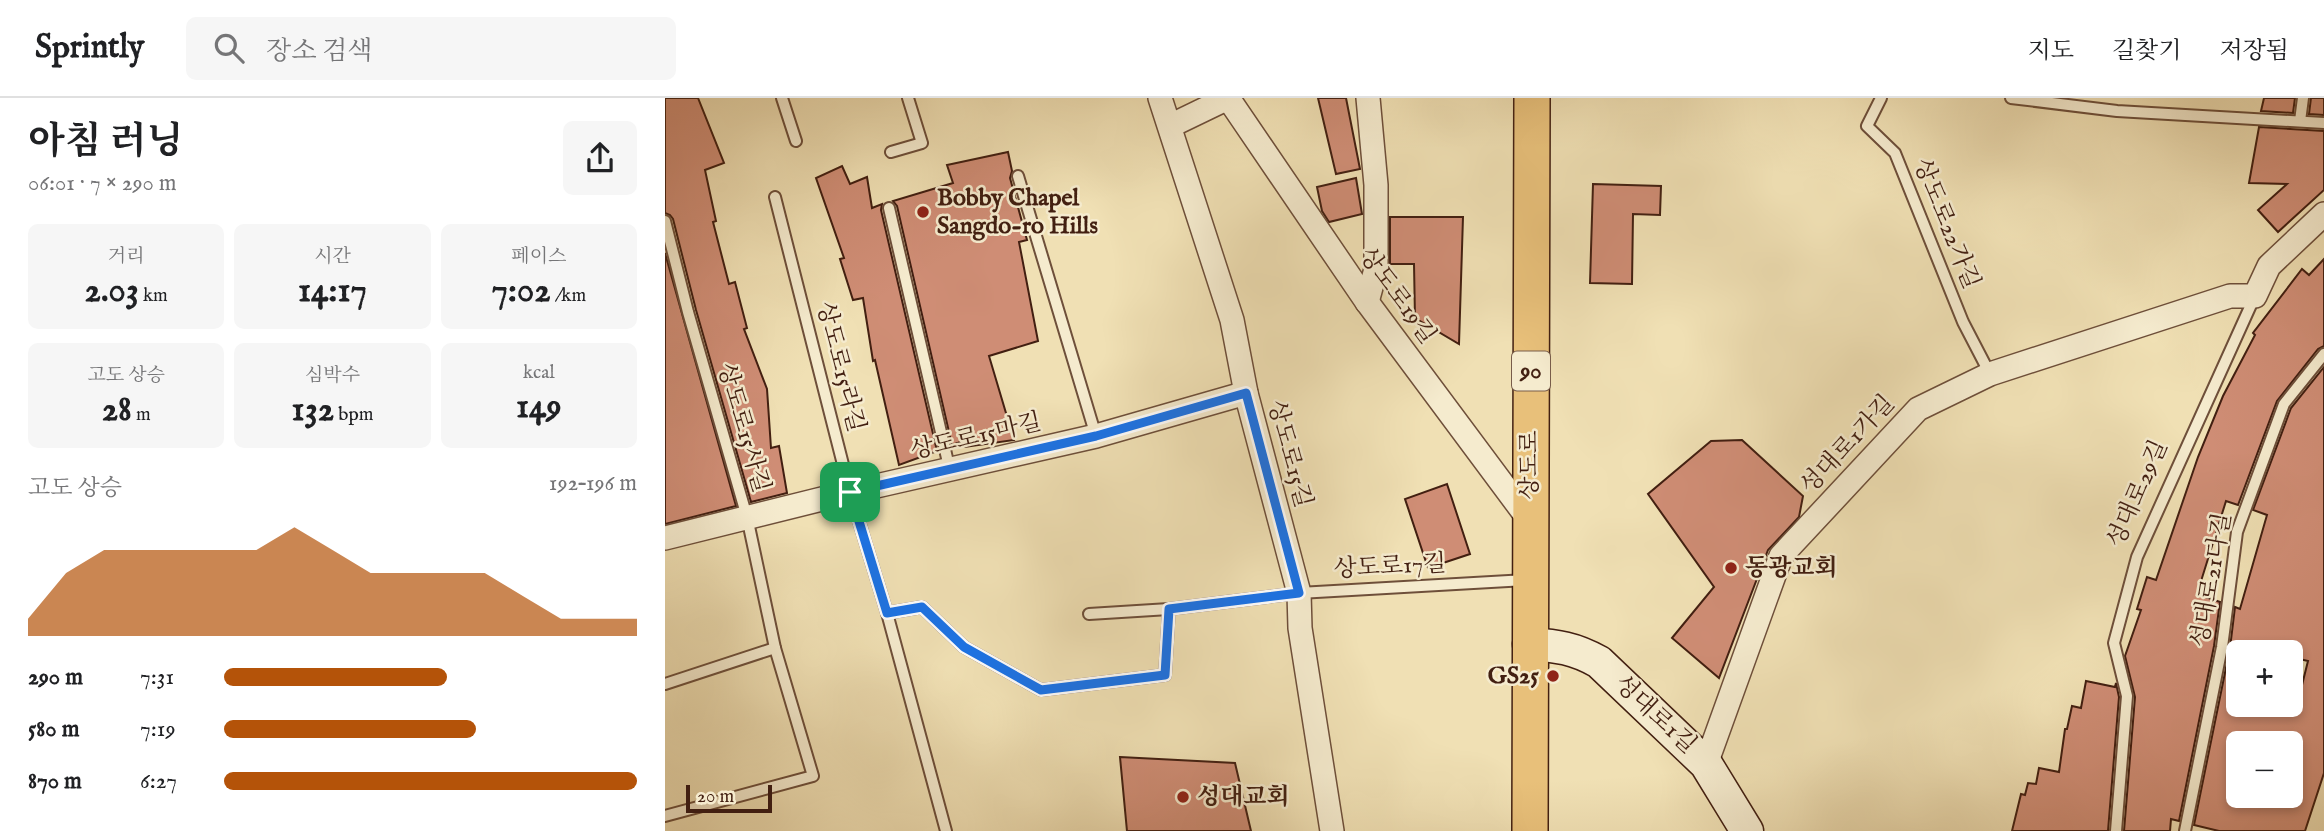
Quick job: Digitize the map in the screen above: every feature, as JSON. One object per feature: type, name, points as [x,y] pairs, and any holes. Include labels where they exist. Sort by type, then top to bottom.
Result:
[{"type":"main road","name":"상도로","points":[[1530,831],[1532,98]]},
{"type":"street","name":"상도로15길","points":[[1160,98],[1232,320],[1246,393],[1299,593],[1300,628],[1332,831]]},
{"type":"street","points":[[1170,126],[1228,98]]},
{"type":"street","name":"상도로19길","points":[[1228,98],[1367,302],[1530,521]]},
{"type":"street","points":[[1367,302],[1376,269],[1376,185],[1368,98]]},
{"type":"street","name":"성대로29길","points":[[2255,296],[2269,266],[2324,214]]},
{"type":"street","name":"성대로1가길","points":[[1706,764],[1781,556],[1918,409],[1990,374],[2230,296],[2255,296]]},
{"type":"street","name":"상도로15마길","points":[[665,538],[850,492],[1096,436],[1246,393]]},
{"type":"street","name":"성대로1길","points":[[1529,644],[1561,646],[1579,651],[1599,662],[1706,764],[1747,831]]},
{"type":"lane","points":[[782,98],[796,141]]},
{"type":"lane","points":[[891,152],[922,143],[908,98]]},
{"type":"lane","name":"상도로22가길","points":[[1881,98],[1867,126],[1895,153],[1963,322],[1990,374]]},
{"type":"lane","points":[[2011,98],[2117,111],[2324,123]]},
{"type":"lane","points":[[2117,111],[2119,98]]},
{"type":"lane","points":[[2300,121],[2303,98]]},
{"type":"lane","points":[[1018,176],[1096,436]]},
{"type":"lane","name":"상도로15라길","points":[[775,197],[850,492],[887,613],[946,831]]},
{"type":"lane","points":[[889,208],[950,471]]},
{"type":"lane","name":"상도로15사길","points":[[665,221],[688,312],[747,517],[775,648],[813,776],[665,816]]},
{"type":"lane","name":"성대로29길","points":[[2116,831],[2127,696],[2114,643],[2137,557],[2255,296]]},
{"type":"lane","name":"성대로21다길","points":[[2185,831],[2221,647],[2237,532],[2284,404],[2324,354]]},
{"type":"lane","name":"상도로17길","points":[[1089,614],[1169,609],[1299,593],[1530,580]]},
{"type":"lane","points":[[887,613],[922,607],[964,647],[1041,690],[1165,675],[1169,609]]},
{"type":"lane","points":[[665,684],[775,648]]},
{"type":"building","points":[[665,98],[698,98],[724,163],[705,170],[716,221],[713,222],[729,284],[735,282],[747,328],[744,329],[767,389],[771,448],[779,446],[787,493],[751,502],[673,219],[665,213]]},
{"type":"building","points":[[1318,98],[1346,98],[1360,169],[1336,174]]},
{"type":"building","points":[[2264,98],[2295,98],[2293,113],[2261,111]]},
{"type":"building","points":[[2311,98],[2324,98],[2324,115],[2309,114]]},
{"type":"building","points":[[2259,127],[2324,131],[2324,190],[2278,232],[2258,210],[2287,184],[2249,183]]},
{"type":"building","points":[[1008,152],[1012,171],[1010,178],[1027,240],[1019,242],[1038,341],[989,356],[1014,440],[965,447],[963,441],[952,445],[897,206],[893,201],[953,183],[947,165]]},
{"type":"building","points":[[842,166],[850,184],[867,177],[872,208],[882,204],[881,210],[937,451],[899,465],[875,360],[873,361],[863,298],[853,300],[840,259],[844,258],[816,178]]},
{"type":"building","points":[[1356,178],[1362,214],[1329,222],[1322,211],[1317,187]]},
{"type":"building","points":[[1593,184],[1661,186],[1660,215],[1633,214],[1632,284],[1590,283]]},
{"type":"building","points":[[1390,217],[1463,217],[1459,344],[1415,318],[1414,264],[1390,264]]},
{"type":"building","points":[[665,253],[736,506],[665,524]]},
{"type":"building","points":[[2324,259],[2324,346],[2318,349],[2277,401],[2238,505],[2226,501],[2197,594],[2220,602],[2214,646],[2179,821],[2171,819],[2170,831],[2124,831],[2135,697],[2125,656],[2141,610],[2137,609],[2147,577],[2156,580],[2198,457],[2223,396],[2255,335],[2253,333],[2302,269],[2309,275]]},
{"type":"building","points":[[2324,367],[2324,773],[2305,831],[2219,831],[2194,825],[2226,668],[2226,717],[2303,717],[2303,681],[2308,661],[2303,660],[2303,640],[2231,640],[2235,607],[2240,609],[2267,515],[2253,510],[2291,408]]},
{"type":"building","name":"동광교회","points":[[1742,440],[1803,496],[1799,517],[1768,550],[1719,678],[1672,638],[1714,587],[1648,494],[1711,441]]},
{"type":"building","points":[[1447,484],[1470,554],[1428,568],[1405,499]]},
{"type":"building","points":[[2086,681],[2115,687],[2116,683],[2119,697],[2108,831],[2012,831],[2021,794],[2025,795],[2028,783],[2036,784],[2039,768],[2059,772],[2065,729],[2072,706],[2081,708]]},
{"type":"building","name":"성대교회","points":[[1120,757],[1235,763],[1251,831],[1127,831]]},
{"type":"place","name":"Bobby Chapel Sangdo-ro Hills","points":[[923,212]]},
{"type":"place","name":"동광교회","points":[[1731,568]]},
{"type":"place","name":"GS25","points":[[1553,676]]},
{"type":"place","name":"성대교회","points":[[1183,797]]},
{"type":"route","points":[[1246,393],[1299,593],[1169,609],[1165,675],[1041,690],[964,647],[922,607],[887,613],[850,492],[1096,436],[1246,393]]}]
